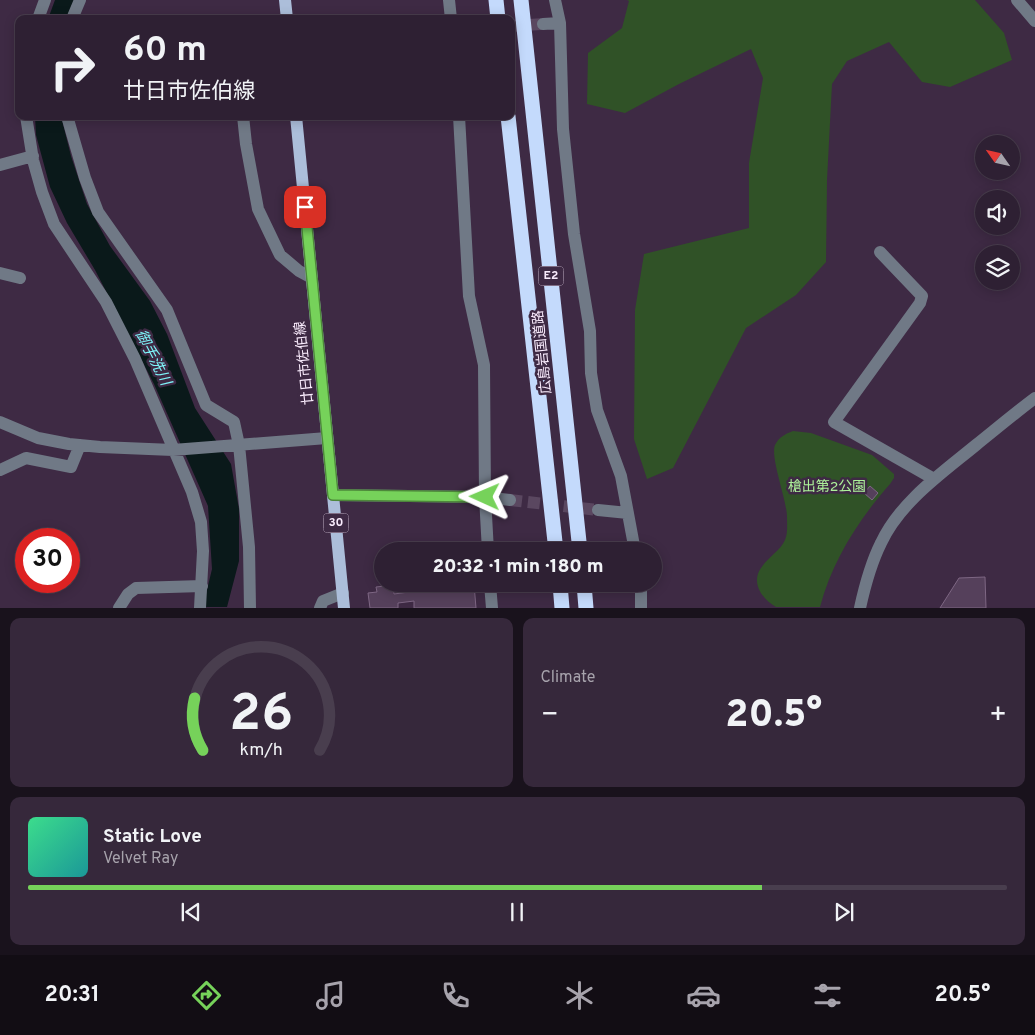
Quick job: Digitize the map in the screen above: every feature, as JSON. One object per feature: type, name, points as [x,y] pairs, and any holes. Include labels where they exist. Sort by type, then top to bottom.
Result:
[{"type":"highway","points":[[496,0],[498,15]]},
{"type":"highway","name":"広島岩国道路","points":[[521,0],[579,542]]},
{"type":"highway","name":"広島岩国道路","points":[[508,120],[555,542]]},
{"type":"highway","points":[[561,592],[562,608]]},
{"type":"highway","points":[[585,592],[586,608]]},
{"type":"main road","points":[[285,0],[287,15]]},
{"type":"main road","name":"廿日市佐伯線","points":[[296,120],[344,608]]},
{"type":"street","points":[[39,15],[45,0]]},
{"type":"street","points":[[74,15],[80,0]]},
{"type":"street","points":[[448,0],[451,15]]},
{"type":"street","points":[[555,0],[560,24],[563,129],[574,234],[590,331],[591,373],[597,410],[621,476],[633,542]]},
{"type":"street","points":[[1018,0],[1035,21]]},
{"type":"street","points":[[543,24],[560,24]]},
{"type":"street","points":[[27,120],[42,192],[54,224],[106,302],[179,449],[201,522],[203,552],[200,608]]},
{"type":"street","points":[[68,120],[85,178],[98,212],[167,310],[206,405],[234,422],[234,445],[249,547],[250,608]]},
{"type":"street","points":[[243,120],[258,209],[280,255],[299,271],[312,278]]},
{"type":"street","points":[[459,120],[469,296],[484,365],[485,497],[488,542]]},
{"type":"street","points":[[0,164],[33,156]]},
{"type":"street","points":[[880,252],[922,296],[920,303],[834,422],[934,479]]},
{"type":"street","points":[[0,273],[20,278]]},
{"type":"street","points":[[860,608],[868,574],[881,541],[894,521],[934,479],[1035,398]]},
{"type":"street","points":[[0,422],[38,438],[100,448],[179,449],[327,438]]},
{"type":"street","points":[[0,470],[26,458],[71,467],[80,445]]},
{"type":"street","points":[[333,495],[485,497],[510,500]]},
{"type":"street","points":[[598,510],[628,513]]},
{"type":"street","points":[[119,608],[128,594],[136,588],[202,586]]},
{"type":"street","points":[[491,592],[492,608]]},
{"type":"street","points":[[641,592],[641,608]]},
{"type":"street","points":[[320,608],[323,601],[343,593]]},
{"type":"green space","points":[[627,0],[975,0],[1004,33],[1012,60],[950,87],[922,82],[889,42],[847,61],[832,84],[827,180],[826,262],[796,295],[746,328],[673,468],[647,479],[634,439],[635,310],[644,254],[749,228],[749,163],[763,78],[751,49],[625,113],[587,104],[588,53],[622,28],[629,1]]},
{"type":"green space","name":"槍出第2公園","points":[[793,431],[811,433],[872,455],[894,474],[894,478],[857,526],[839,557],[820,607],[776,607],[763,596],[757,584],[758,574],[764,564],[778,550],[786,537],[787,517],[774,451],[778,440]]},
{"type":"water","points":[[55,0],[74,0],[68,15],[49,15]]},
{"type":"water","name":"御手洗川","points":[[35,120],[62,120],[71,156],[87,204],[110,246],[150,301],[167,334],[195,408],[231,464],[239,509],[239,561],[227,607],[203,607],[212,569],[208,506],[154,384],[95,270],[67,223],[50,187],[36,135]]},
{"type":"building","points":[[870,486],[878,493],[872,500],[864,493]]},
{"type":"building","points":[[985,577],[986,608],[940,608],[959,578]]},
{"type":"building","points":[[394,592],[394,594],[409,592],[475,592],[476,608],[414,608],[414,601],[398,603],[398,608],[370,608],[368,593]]},
{"type":"tunnel","points":[[515,26],[543,24]]},
{"type":"tunnel","points":[[510,500],[598,510]]},
{"type":"route","points":[[305,207],[333,495],[485,497]]}]
